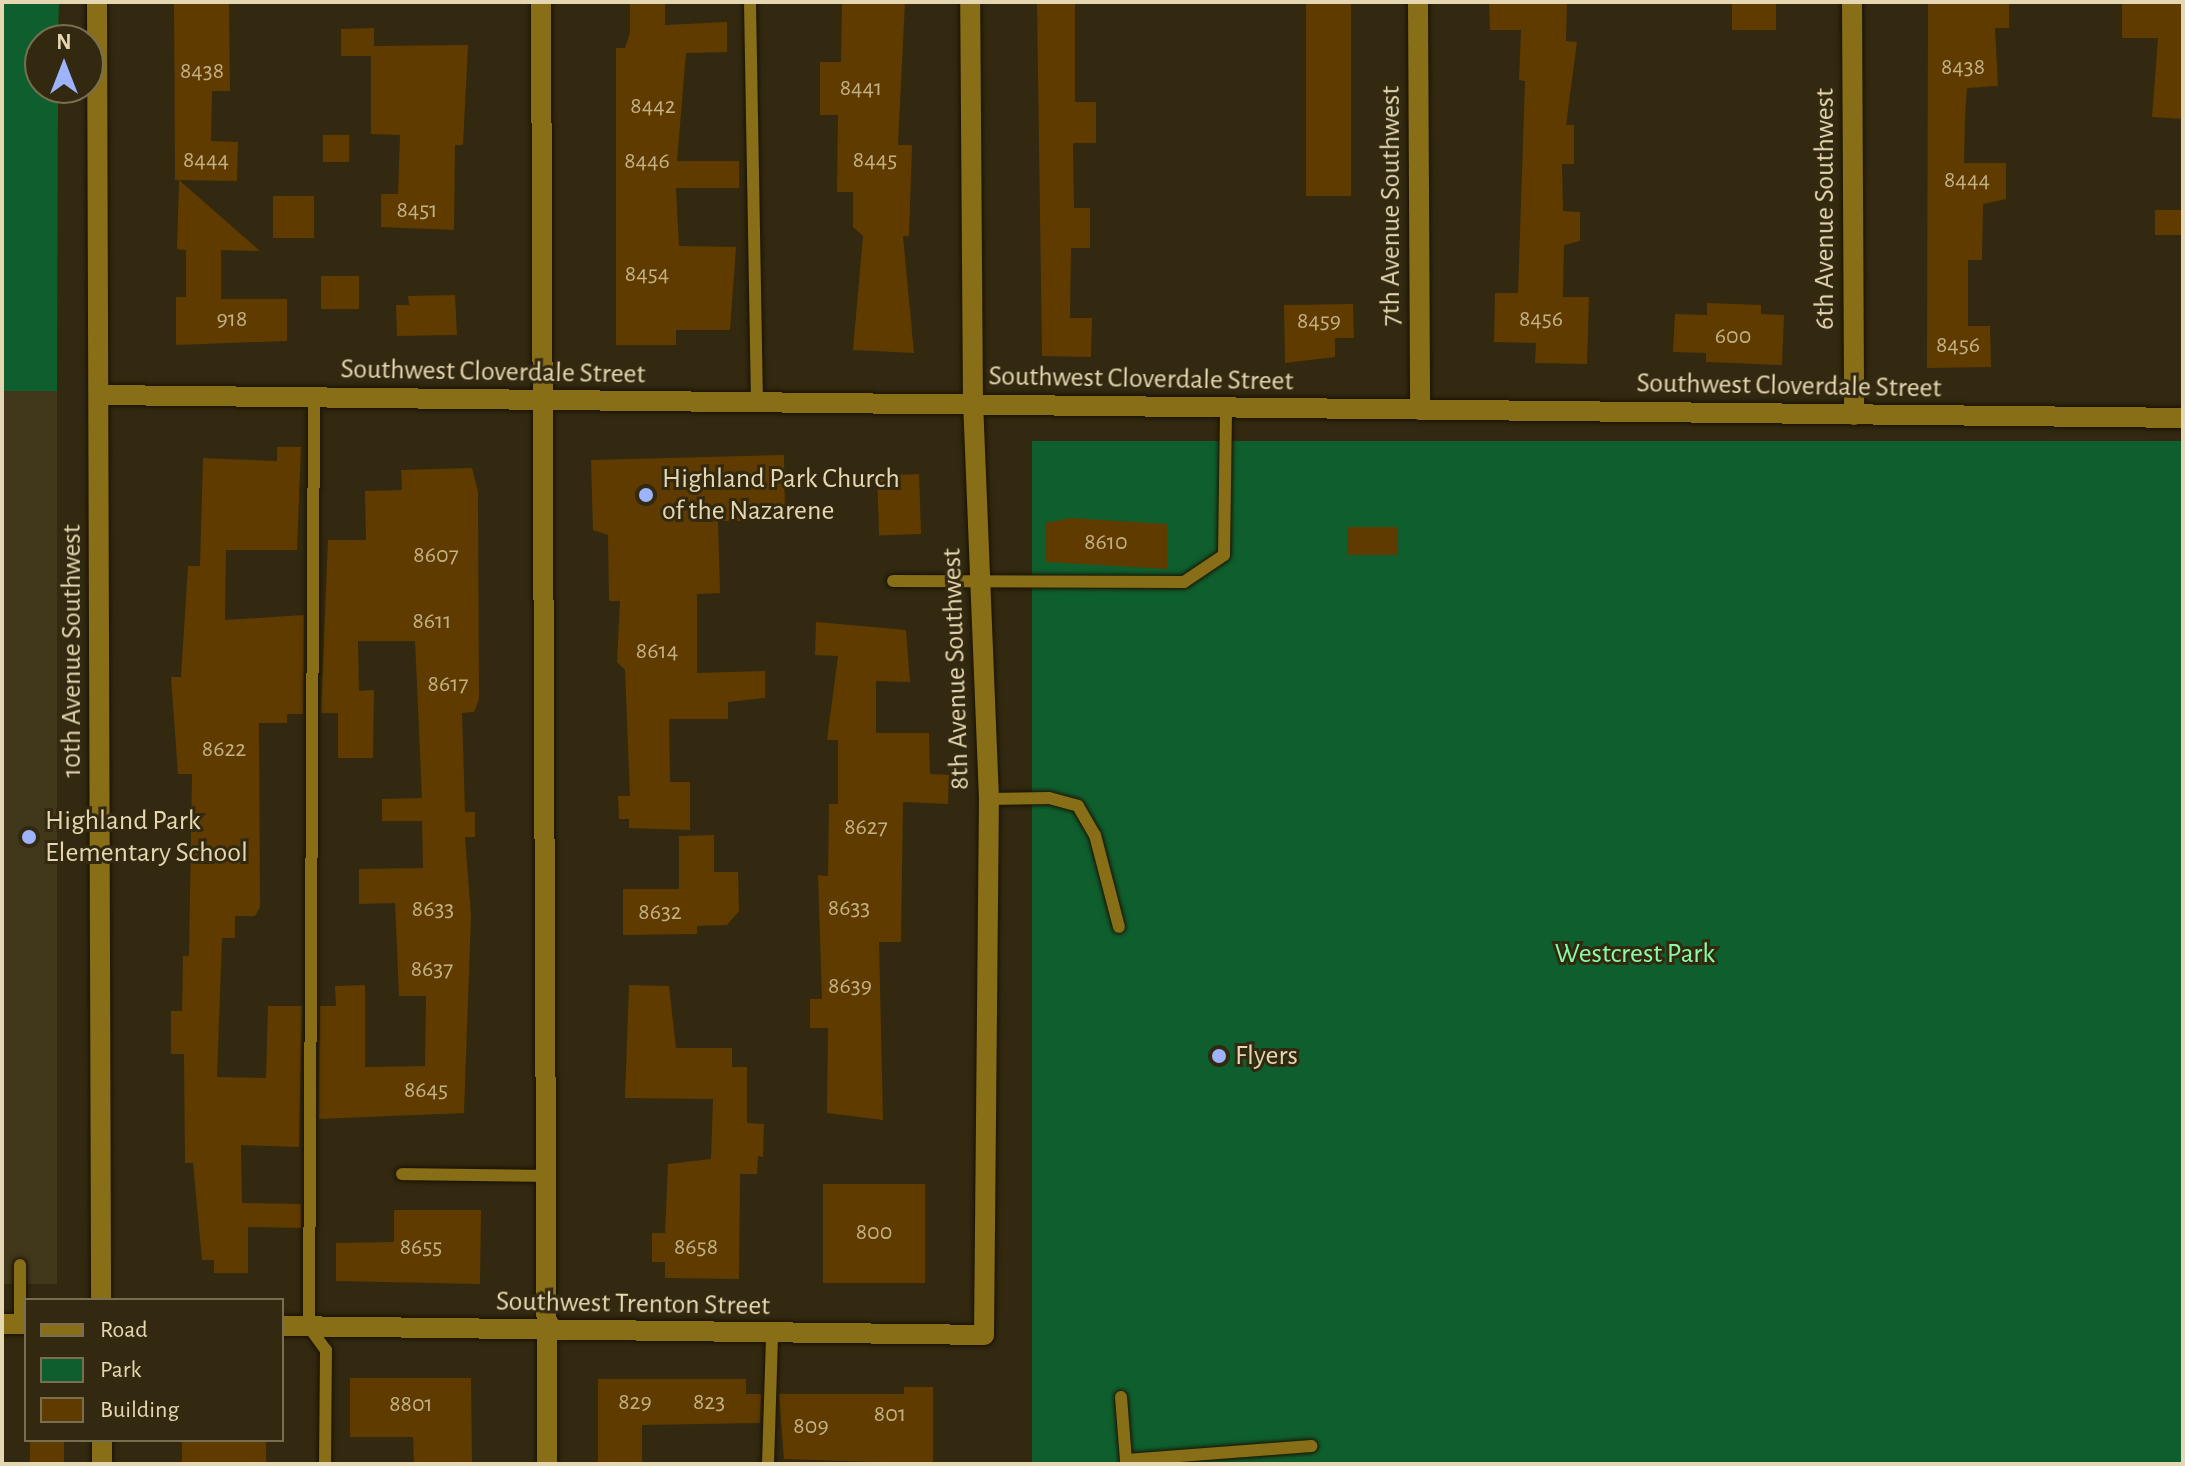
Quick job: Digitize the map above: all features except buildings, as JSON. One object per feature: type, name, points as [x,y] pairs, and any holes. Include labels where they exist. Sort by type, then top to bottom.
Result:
[{"type":"street","name":"10th Avenue Southwest","points":[[97,2],[101,1298]]},
{"type":"street","points":[[541,2],[547,1464]]},
{"type":"street","name":"8th Avenue Southwest","points":[[970,2],[973,405],[989,799],[984,1335]]},
{"type":"street","name":"7th Avenue Southwest","points":[[1418,2],[1420,410]]},
{"type":"street","name":"6th Avenue Southwest","points":[[1852,2],[1854,415]]},
{"type":"street","name":"Southwest Cloverdale Street","points":[[99,395],[2183,418]]},
{"type":"street","name":"Southwest Trenton Street","points":[[284,1326],[546,1332],[984,1335]]},
{"type":"street","points":[[102,1442],[102,1464]]},
{"type":"lane","points":[[750,2],[757,402]]},
{"type":"lane","points":[[314,398],[309,1327],[326,1350],[325,1464]]},
{"type":"lane","points":[[893,581],[1184,582],[1224,555],[1226,408]]},
{"type":"lane","points":[[989,799],[1057,798],[1078,806],[1095,835],[1119,927]]},
{"type":"lane","points":[[402,1174],[546,1176]]},
{"type":"lane","points":[[16,1324],[20,1265]]},
{"type":"lane","points":[[768,1464],[772,1334]]},
{"type":"lane","points":[[1121,1397],[1126,1460],[1311,1446]]},
{"type":"shaded area","name":"Highland Park Elementary School","points":[[2,391],[57,391],[57,1284],[2,1284]]},
{"type":"green space","points":[[2,2],[59,2],[58,24],[24,24],[24,104],[58,104],[57,391],[2,391]]},
{"type":"green space","name":"Westcrest Park","points":[[1032,441],[2183,441],[2183,1464],[1032,1464]]},
{"type":"place","name":"Highland Park Church of the Nazarene","points":[[646,495]]},
{"type":"place","name":"Highland Park Elementary School","points":[[29,837]]},
{"type":"place","name":"Flyers","points":[[1219,1056]]}]
